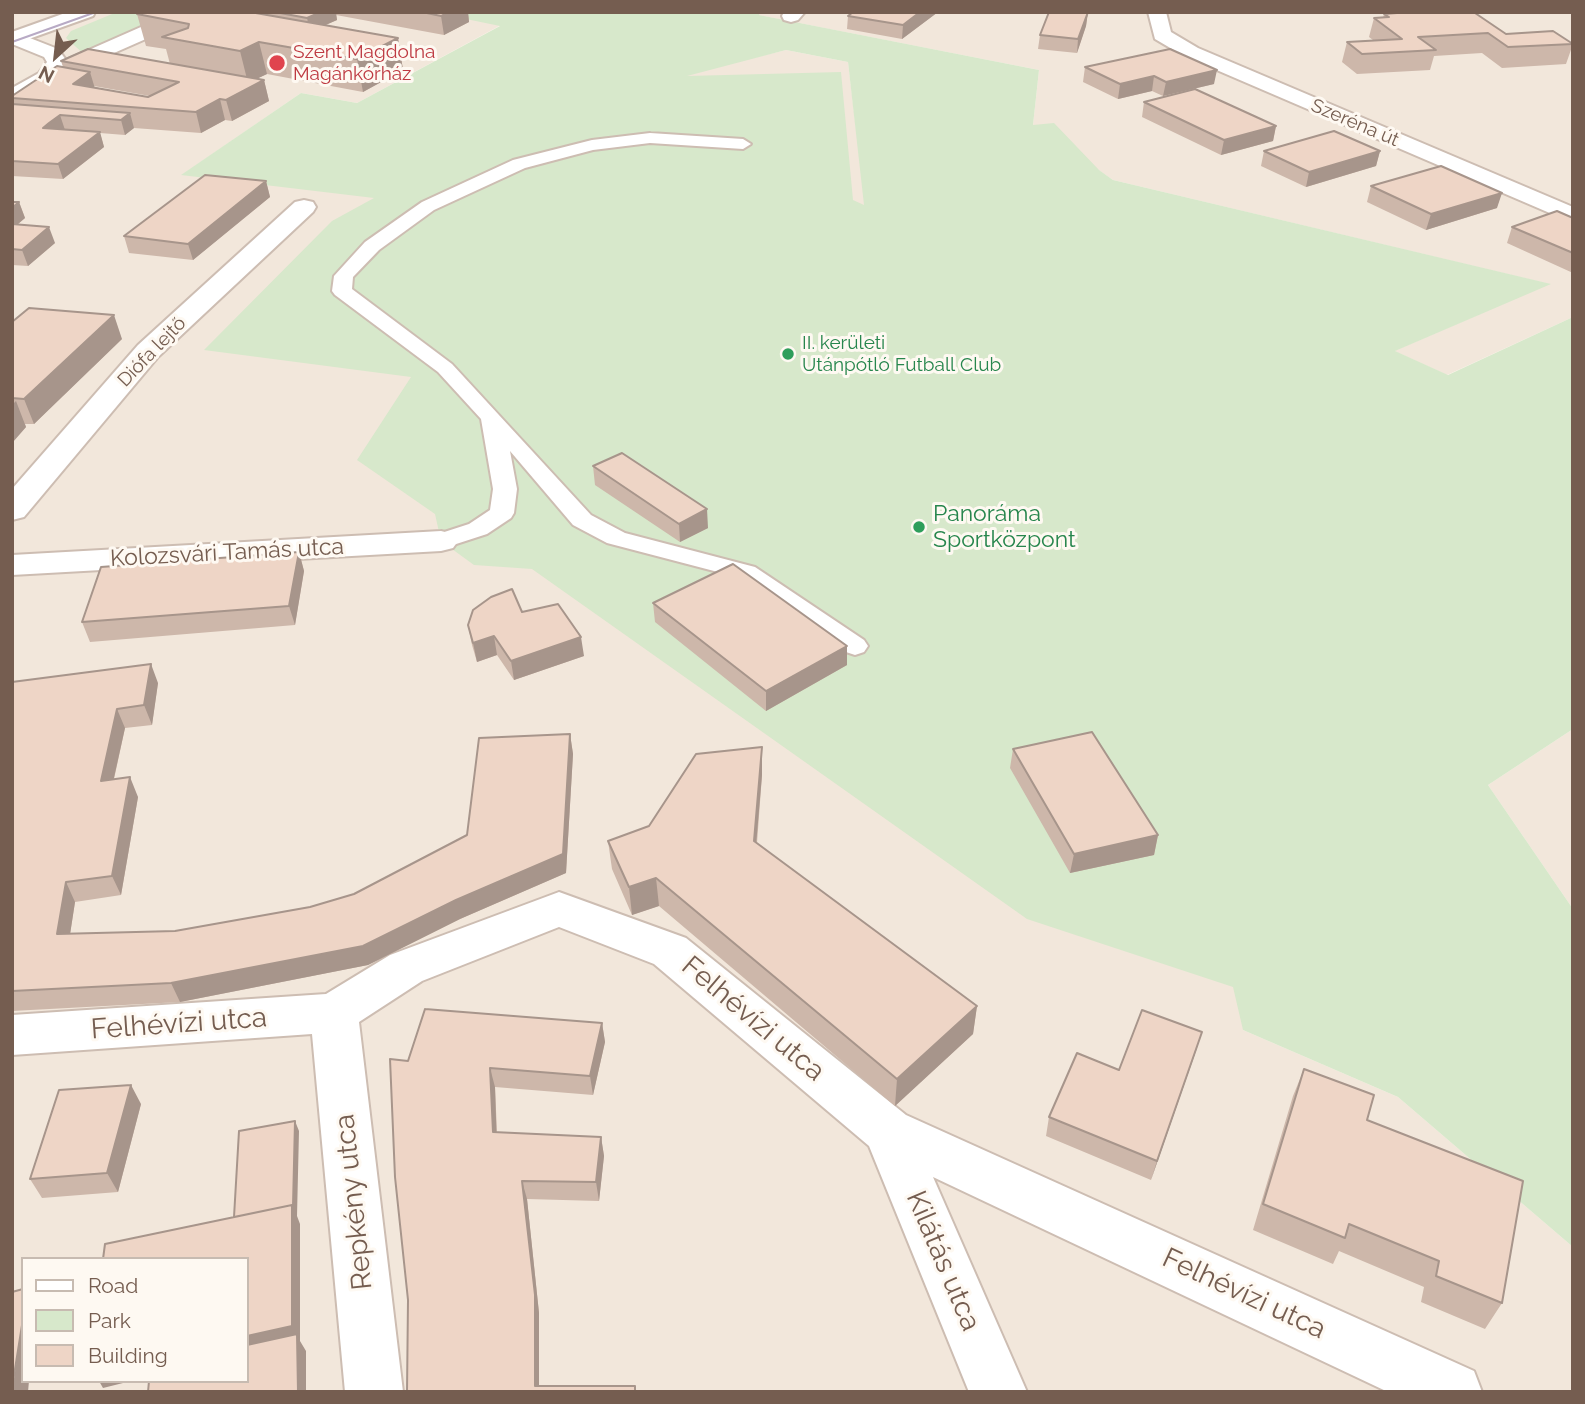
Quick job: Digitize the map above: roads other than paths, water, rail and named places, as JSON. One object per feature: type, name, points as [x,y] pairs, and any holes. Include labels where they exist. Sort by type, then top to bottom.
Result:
[{"type":"street","points":[[13,38],[86,12]]},
{"type":"street","points":[[12,97],[46,77],[191,12]]},
{"type":"street","name":"Szeréna út","points":[[1157,12],[1162,35],[1191,52],[1573,216]]},
{"type":"street","points":[[13,38],[51,53],[57,62],[46,77]]},
{"type":"street","name":"Diófa lejtő","points":[[12,510],[148,351],[304,207]]},
{"type":"street","name":"Kolozsvári Tamás utca","points":[[12,565],[441,541]]},
{"type":"street","name":"Felhévízi utca","points":[[12,1035],[334,1013],[406,968],[559,909],[670,951],[888,1130],[1424,1376],[1453,1392]]},
{"type":"street","name":"Repkény utca","points":[[334,1013],[374,1392]]},
{"type":"street","name":"Kilátás utca","points":[[888,1130],[998,1392]]},
{"type":"lane","points":[[743,144],[650,138],[592,145],[519,164],[428,206],[372,246],[344,276],[342,291],[445,368],[492,416],[582,520],[616,538],[746,572],[855,646]]},
{"type":"lane","points":[[441,541],[478,529],[502,513],[505,489],[492,416]]},
{"type":"tram line","points":[[12,42],[96,12]]},
{"type":"place","name":"Szent Magdolna Magánkórház","points":[[277,63]]},
{"type":"place","name":"II. kerületi Utánpótló Futball Club","points":[[788,354]]},
{"type":"place","name":"Panoráma Sportközpont","points":[[919,527]]}]
